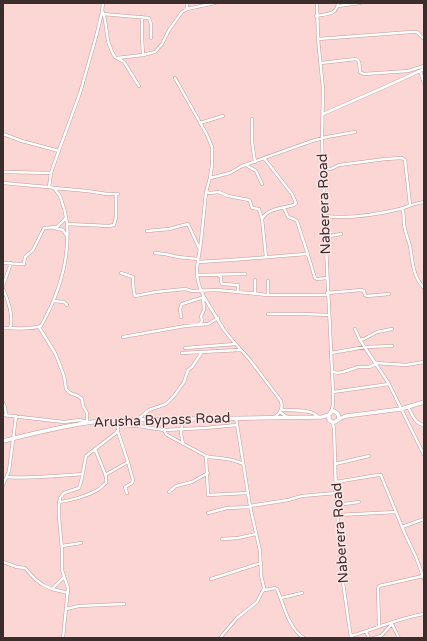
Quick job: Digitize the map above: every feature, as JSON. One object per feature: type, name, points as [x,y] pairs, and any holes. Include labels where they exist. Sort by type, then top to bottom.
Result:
[{"type":"main road","name":"Arusha Bypass Road","points":[[3,441],[88,422],[275,417],[320,417],[334,421],[346,416],[401,409],[424,402]]},
{"type":"main road","name":"Arusha Bypass Road","points":[[320,417],[337,413],[346,416]]},
{"type":"main road","points":[[334,421],[337,413]]},
{"type":"main road","points":[[330,414],[334,421]]},
{"type":"street","points":[[103,3],[103,13],[108,43],[112,52],[117,58],[124,62],[139,86]]},
{"type":"street","points":[[187,3],[187,9]]},
{"type":"street","points":[[117,58],[144,55],[157,51],[182,12],[187,9],[215,3]]},
{"type":"street","name":"Naberera Road","points":[[316,3],[318,39],[324,89],[322,138],[325,237],[333,392],[333,404],[330,414]]},
{"type":"street","points":[[316,16],[333,12],[336,10],[338,4],[360,3]]},
{"type":"street","points":[[103,13],[148,18],[151,24],[151,38]]},
{"type":"street","points":[[49,187],[51,174],[80,93],[103,13]]},
{"type":"street","points":[[142,17],[144,55]]},
{"type":"street","points":[[318,39],[411,32],[417,32],[424,39]]},
{"type":"street","points":[[321,62],[356,59],[360,62],[360,72],[364,74],[408,71],[424,66]]},
{"type":"street","points":[[323,114],[424,69]]},
{"type":"street","points":[[420,71],[424,83]]},
{"type":"street","points":[[175,78],[207,135],[212,148],[212,165],[206,192],[197,268],[201,291],[224,330],[250,360],[280,400],[282,405],[280,411],[275,417]]},
{"type":"street","points":[[200,123],[223,116]]},
{"type":"street","points":[[252,119],[252,142],[255,162]]},
{"type":"street","points":[[210,178],[230,173],[246,165],[312,141],[355,132]]},
{"type":"street","points":[[3,134],[59,151]]},
{"type":"street","points":[[262,219],[264,215],[270,211],[295,205],[296,203],[289,190],[264,158]]},
{"type":"street","points":[[323,168],[331,170],[339,165],[402,158],[405,160],[410,205]]},
{"type":"street","points":[[246,165],[256,171],[262,184]]},
{"type":"street","points":[[3,172],[51,174]]},
{"type":"street","points":[[3,183],[117,194],[116,217],[114,225],[67,224]]},
{"type":"street","points":[[3,328],[41,326],[54,301],[64,274],[67,252],[67,224],[60,196],[54,188]]},
{"type":"street","points":[[206,192],[219,192],[228,196],[249,200],[252,208],[259,209],[262,219],[266,258]]},
{"type":"street","points":[[325,216],[343,218],[359,216],[402,209],[410,205],[424,202]]},
{"type":"street","points":[[284,208],[288,217],[297,221],[315,279],[327,278]]},
{"type":"street","points":[[402,209],[404,212],[404,226],[410,247],[414,273],[424,288]]},
{"type":"street","points":[[51,228],[57,227],[66,218]]},
{"type":"street","points":[[147,231],[169,229],[188,224],[200,250]]},
{"type":"street","points":[[3,263],[24,264],[25,257],[33,250],[45,227],[63,230],[67,237]]},
{"type":"street","points":[[325,237],[341,234]]},
{"type":"street","points":[[155,253],[198,261],[308,255]]},
{"type":"street","points":[[3,286],[11,263]]},
{"type":"street","points":[[121,273],[133,277],[135,296],[185,289],[190,291],[211,290],[268,294],[328,294],[361,290],[364,291],[365,295],[367,296],[389,294]]},
{"type":"street","points":[[197,275],[245,274]]},
{"type":"street","points":[[218,275],[222,284],[238,286],[238,292]]},
{"type":"street","points":[[255,280],[255,293]]},
{"type":"street","points":[[268,281],[268,294]]},
{"type":"street","points":[[3,289],[10,309],[10,328]]},
{"type":"street","points":[[181,317],[180,309],[184,303],[204,297]]},
{"type":"street","points":[[199,325],[202,321],[201,317],[204,310],[204,297]]},
{"type":"street","points":[[54,301],[64,302],[67,305]]},
{"type":"street","points":[[268,314],[329,315]]},
{"type":"street","points":[[123,337],[211,323],[218,318]]},
{"type":"street","points":[[3,404],[5,407],[5,415],[64,422],[80,420],[88,422],[87,413],[83,406],[82,399],[70,393],[66,389],[64,376],[55,353],[39,327]]},
{"type":"street","points":[[355,329],[360,340],[389,384],[424,455]]},
{"type":"street","points":[[360,340],[377,332],[392,329]]},
{"type":"street","points":[[185,348],[235,344]]},
{"type":"street","points":[[331,352],[365,347],[392,346]]},
{"type":"street","points":[[182,353],[240,350]]},
{"type":"street","points":[[138,420],[147,411],[166,404],[174,396],[184,382],[188,370],[192,367],[202,352]]},
{"type":"street","points":[[332,371],[339,373],[358,367],[369,367],[375,363],[406,365],[424,362]]},
{"type":"street","points":[[333,392],[389,384]]},
{"type":"street","name":"Naberera Road","points":[[333,404],[337,413]]},
{"type":"street","points":[[407,407],[419,424],[424,424]]},
{"type":"street","points":[[280,411],[311,412],[320,417]]},
{"type":"street","points":[[280,411],[287,417]]},
{"type":"street","points":[[3,485],[9,471],[16,416]]},
{"type":"street","points":[[220,638],[237,618],[257,602],[264,589],[261,577],[260,552],[250,507],[236,418]]},
{"type":"street","points":[[183,419],[181,433],[183,444]]},
{"type":"street","name":"Naberera Road","points":[[334,421],[336,493],[341,569],[352,637]]},
{"type":"street","points":[[127,493],[125,487],[133,481],[117,431],[118,422],[164,430],[237,425]]},
{"type":"street","points":[[164,430],[169,436],[206,456],[211,458],[232,460],[243,464]]},
{"type":"street","points":[[63,638],[68,584],[64,577],[62,567],[59,502],[64,493],[79,488],[86,456],[111,438],[117,431]]},
{"type":"street","points":[[59,502],[79,497],[99,489],[107,482],[106,475],[95,449]]},
{"type":"street","points":[[206,456],[209,495],[248,494]]},
{"type":"street","points":[[335,464],[369,456]]},
{"type":"street","points":[[106,475],[128,462]]},
{"type":"street","points":[[169,492],[176,486],[192,482],[208,473]]},
{"type":"street","points":[[7,477],[38,478],[82,474]]},
{"type":"street","points":[[336,482],[381,475],[416,557],[423,578],[379,586],[379,627]]},
{"type":"street","points":[[208,513],[227,508],[250,507],[302,496],[336,493]]},
{"type":"street","points":[[337,505],[358,502]]},
{"type":"street","points":[[338,516],[396,512]]},
{"type":"street","points":[[402,527],[424,519]]},
{"type":"street","points":[[222,539],[256,534]]},
{"type":"street","points":[[62,546],[81,543]]},
{"type":"street","points":[[3,562],[24,568],[39,582],[52,589],[68,593]]},
{"type":"street","points":[[211,579],[260,562]]},
{"type":"street","points":[[52,589],[64,577]]},
{"type":"street","points":[[264,589],[277,588],[291,623],[304,638]]},
{"type":"street","points":[[281,598],[302,593]]},
{"type":"street","points":[[66,609],[79,606],[124,604]]},
{"type":"street","points":[[352,637],[409,617],[424,614]]},
{"type":"street","points":[[374,638],[381,636],[392,623]]},
{"type":"street","points":[[392,623],[399,638]]},
{"type":"street","points":[[366,632],[369,638]]}]
